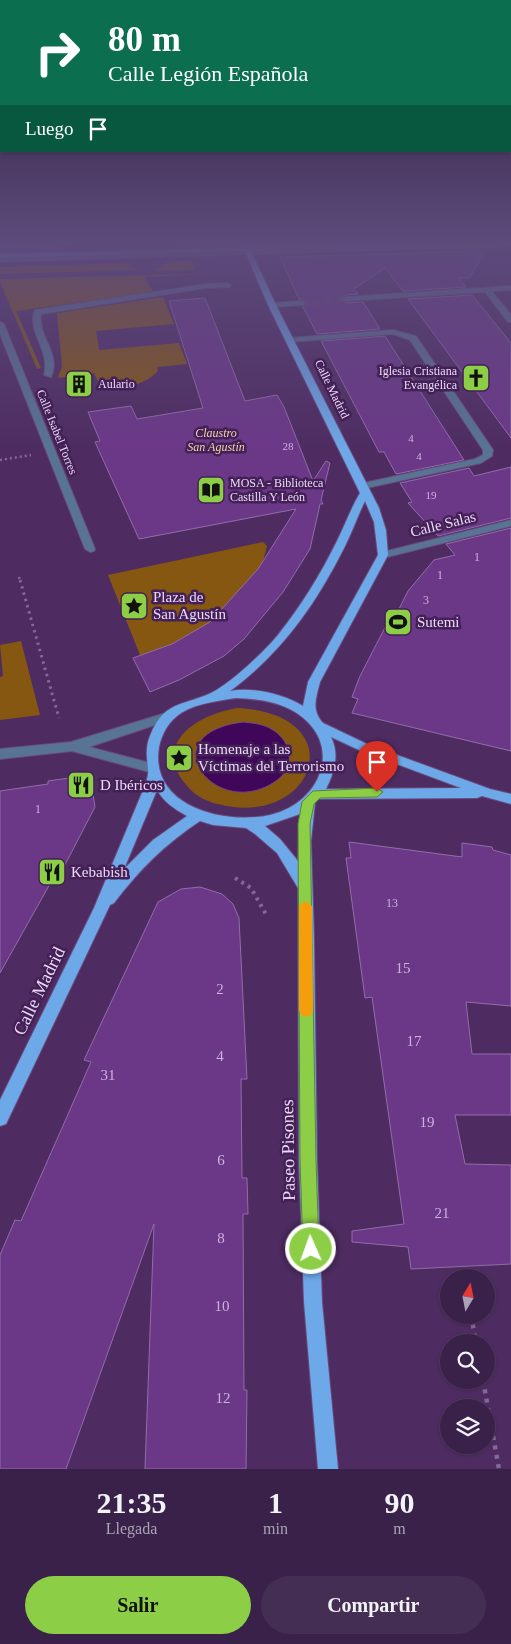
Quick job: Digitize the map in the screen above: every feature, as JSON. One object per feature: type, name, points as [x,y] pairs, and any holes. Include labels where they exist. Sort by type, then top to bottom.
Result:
[{"type":"main road","name":"Calle Madrid","points":[[276,313],[381,521],[383,555]]},
{"type":"main road","points":[[214,697],[250,670],[272,649],[311,593],[340,546],[364,490]]},
{"type":"main road","points":[[383,555],[314,682],[309,702],[315,722],[363,747],[488,794],[511,799]]},
{"type":"main road","points":[[236,694],[261,695],[284,701],[302,710],[315,722],[327,741],[331,758],[327,777],[313,798],[289,814],[250,824],[224,824],[197,816],[175,803],[162,790],[153,771],[152,750],[157,731],[169,716],[197,701],[214,697],[236,694]]},
{"type":"main road","name":"Calle Madrid","points":[[0,1118],[101,908],[151,788],[153,771]]},
{"type":"main road","points":[[313,798],[488,794]]},
{"type":"main road","name":"Paseo Pisones","points":[[313,798],[304,824],[308,1160],[313,1302],[328,1469]]},
{"type":"main road","name":"Calle Madrid","points":[[101,908],[143,855],[160,840],[197,816]]},
{"type":"main road","name":"Paseo Pisones","points":[[250,824],[284,848],[305,889]]},
{"type":"street","points":[[38,313],[36,316],[40,330],[52,361],[52,367],[48,375]]},
{"type":"street","name":"Calle Isabel Torres","points":[[0,324],[90,549]]},
{"type":"street","points":[[290,340],[394,332],[414,338],[488,450],[487,456],[478,461],[364,490]]},
{"type":"street","name":"Calle Salas","points":[[383,555],[511,523]]},
{"type":"street","points":[[0,754],[71,746],[107,737],[169,716]]},
{"type":"street","points":[[71,746],[118,757],[153,771]]},
{"type":"path","points":[[0,460],[51,452]]},
{"type":"path","points":[[18,577],[58,718]]},
{"type":"path","points":[[235,878],[251,888],[266,916]]},
{"type":"path","points":[[484,1389],[498,1469]]},
{"type":"shaded area","points":[[13,313],[17,313],[41,368],[37,369]]},
{"type":"shaded area","points":[[57,313],[169,313],[174,324],[96,331],[99,350],[179,343],[187,364],[157,367],[158,371],[139,383],[102,390],[94,373],[58,378],[62,366]]},
{"type":"shaded area","points":[[263,542],[267,546],[262,565],[230,614],[142,660],[108,575]]},
{"type":"shaded area","points":[[21,641],[40,715],[0,720],[0,677],[3,676],[0,645]]},
{"type":"shaded area","points":[[237,708],[272,714],[295,727],[307,744],[309,763],[302,781],[286,796],[263,806],[233,807],[203,799],[194,793],[180,777],[174,763],[175,749],[180,737],[190,727],[220,712]]},
{"type":"shaded area","points":[[243,722],[266,726],[279,735],[288,748],[289,762],[287,769],[276,781],[253,791],[232,791],[214,784],[201,772],[196,757],[200,742],[215,730]]},
{"type":"building","points":[[173,313],[211,313],[245,401],[277,395],[284,407],[313,481],[326,461],[330,463],[321,500],[323,504],[320,504],[310,549],[283,592],[244,639],[224,656],[179,680],[150,692],[133,658],[172,644],[210,622],[258,569],[296,509],[139,539],[95,442],[100,441],[88,412],[131,406],[137,419],[203,408]]},
{"type":"building","points":[[306,313],[370,313],[380,329],[317,334]]},
{"type":"building","points":[[418,313],[486,313],[511,343],[511,438]]},
{"type":"building","points":[[385,336],[464,460],[396,474],[384,452],[379,452],[321,341]]},
{"type":"building","points":[[511,467],[511,518],[438,536],[408,503],[412,502],[400,483],[469,468],[474,476]]},
{"type":"building","points":[[511,528],[511,751],[352,713],[358,699],[352,697],[360,676],[392,614],[396,615],[408,591],[434,560],[455,555],[446,544]]},
{"type":"building","points":[[90,775],[95,807],[55,884],[51,882],[0,973],[0,791],[48,784],[48,781]]},
{"type":"building","points":[[349,842],[462,857],[462,843],[492,847],[493,850],[511,855],[511,1006],[466,1002],[472,1054],[511,1054],[511,1115],[455,1115],[465,1164],[511,1165],[511,1264],[411,1269],[408,1247],[352,1242],[352,1231],[404,1224],[372,997],[365,998],[346,858],[351,858]]},
{"type":"building","points":[[200,887],[222,894],[233,904],[239,918],[247,1079],[241,1079],[242,1178],[247,1178],[248,1214],[243,1214],[244,1390],[247,1390],[246,1469],[145,1469],[154,1224],[66,1469],[0,1469],[0,1255],[15,1220],[21,1221],[91,1062],[84,1060],[158,902],[181,889]]},
{"type":"slow traffic","points":[[305,906],[307,938],[306,1010]]},
{"type":"place","name":"Iglesia Cristiana Evangélica","points":[[476,378]]},
{"type":"place","name":"Aulario","points":[[79,384]]},
{"type":"place","name":"MOSA - Biblioteca Castilla Y León","points":[[211,490]]},
{"type":"place","name":"Plaza de San Agustín","points":[[134,606]]},
{"type":"place","name":"Sutemi","points":[[398,622]]},
{"type":"place","name":"Homenaje a las Víctimas del Terrorismo","points":[[179,758]]},
{"type":"place","name":"D Ibéricos","points":[[81,785]]},
{"type":"place","name":"Kebabish","points":[[52,872]]},
{"type":"route","points":[[311,1249],[308,1160],[307,938],[304,824],[308,802],[317,794],[377,792]]},
{"type":"park label","name":"Claustro San Agustín","points":[[216,440]]}]
